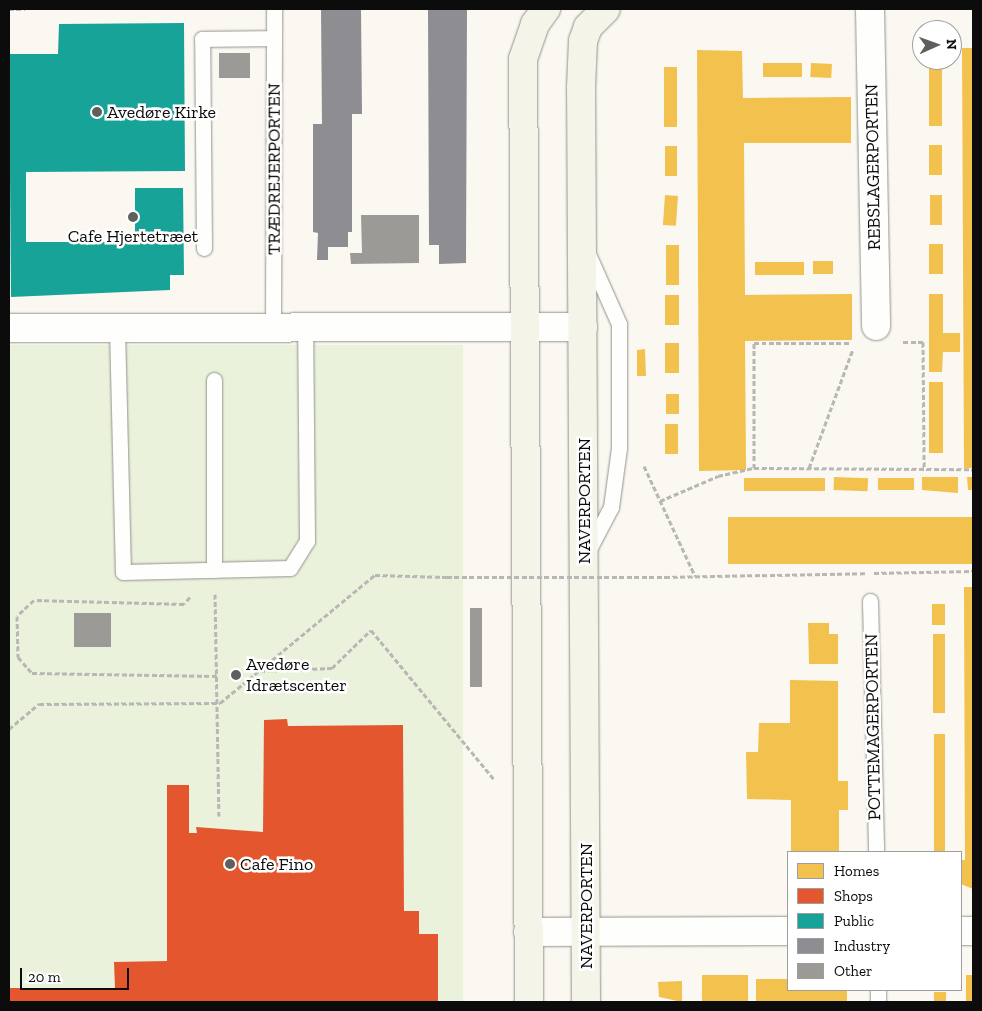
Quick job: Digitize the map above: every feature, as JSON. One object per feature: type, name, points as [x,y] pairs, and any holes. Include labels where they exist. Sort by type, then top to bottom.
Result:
[{"type":"street","points":[[528,1002],[523,59],[535,24],[546,9]]},
{"type":"street","name":"NAVERPORTEN","points":[[586,1002],[581,238],[583,41],[588,27],[606,9]]},
{"type":"street","name":"REBSLAGERPORTEN","points":[[870,9],[886,334]]},
{"type":"street","points":[[9,328],[583,326]]},
{"type":"street","points":[[528,932],[787,932]]},
{"type":"lane","name":"TRÆDREJERPORTEN","points":[[273,328],[274,9]]},
{"type":"lane","points":[[204,248],[202,39],[274,38]]},
{"type":"lane","points":[[581,238],[618,324],[619,380],[619,448],[611,507],[584,559]]},
{"type":"lane","points":[[117,328],[123,572],[290,568],[306,541],[305,328]]},
{"type":"lane","points":[[214,380],[214,570]]},
{"type":"lane","name":"POTTEMAGERPORTEN","points":[[870,601],[876,851]]},
{"type":"path","points":[[9,9],[25,9]]},
{"type":"path","points":[[886,334],[923,342],[924,469]]},
{"type":"path","points":[[754,468],[754,343],[858,343],[808,468]]},
{"type":"path","points":[[642,462],[695,576]]},
{"type":"path","points":[[660,501],[718,476],[754,468],[973,469]]},
{"type":"path","points":[[214,570],[184,604],[34,600],[17,616],[18,657],[32,673],[217,676]]},
{"type":"path","points":[[9,729],[39,704],[220,702],[375,575],[447,577],[695,576],[973,571]]},
{"type":"path","points":[[215,607],[217,676],[220,702],[219,816]]},
{"type":"path","points":[[259,671],[332,668],[371,630],[496,781]]},
{"type":"green space","name":"Avedøre Idrætscenter","points":[[9,345],[463,345],[463,1002],[9,1002]]},
{"type":"building: Homes","points":[[962,48],[973,48],[973,468],[964,468]]},
{"type":"building: Homes","points":[[697,50],[742,51],[743,98],[851,97],[851,143],[744,143],[745,295],[852,294],[852,340],[745,341],[746,470],[699,471]]},
{"type":"building: Homes","points":[[763,63],[802,63],[802,77],[763,77]]},
{"type":"building: Homes","points":[[811,63],[832,64],[831,78],[810,77]]},
{"type":"building: Homes","points":[[664,67],[677,67],[677,127],[664,127]]},
{"type":"building: Homes","points":[[929,70],[942,70],[942,126],[929,126]]},
{"type":"building: Homes","points":[[929,145],[942,145],[942,175],[929,175]]},
{"type":"building: Homes","points":[[665,146],[677,146],[677,176],[665,176]]},
{"type":"building: Homes","points":[[665,195],[678,196],[676,226],[663,225]]},
{"type":"building: Homes","points":[[930,195],[942,195],[942,225],[930,225]]},
{"type":"building: Homes","points":[[929,244],[943,244],[943,274],[929,274]]},
{"type":"building: Homes","points":[[666,245],[679,245],[679,285],[666,285]]},
{"type":"building: Homes","points":[[813,261],[833,261],[833,274],[813,274]]},
{"type":"building: Homes","points":[[755,262],[804,262],[804,275],[755,275]]},
{"type":"building: Homes","points":[[929,294],[943,294],[943,333],[960,333],[960,352],[943,352],[942,372],[929,372]]},
{"type":"building: Homes","points":[[665,295],[679,295],[679,325],[665,325]]},
{"type":"building: Homes","points":[[665,343],[679,343],[679,373],[665,373]]},
{"type":"building: Homes","points":[[645,349],[646,376],[637,376],[637,350]]},
{"type":"building: Homes","points":[[929,382],[943,382],[943,453],[929,453]]},
{"type":"building: Homes","points":[[666,394],[679,394],[679,414],[666,414]]},
{"type":"building: Homes","points":[[665,424],[678,424],[678,454],[665,454]]},
{"type":"building: Homes","points":[[834,477],[868,478],[868,491],[834,490]]},
{"type":"building: Homes","points":[[922,477],[958,477],[958,493],[922,490]]},
{"type":"building: Homes","points":[[967,477],[973,477],[973,490],[968,490]]},
{"type":"building: Homes","points":[[744,478],[825,478],[825,491],[744,491]]},
{"type":"building: Homes","points":[[878,478],[914,478],[914,490],[878,490]]},
{"type":"building: Homes","points":[[728,517],[973,517],[973,564],[728,564]]},
{"type":"building: Homes","points":[[964,587],[973,587],[973,889],[962,884],[962,860],[965,860]]},
{"type":"building: Homes","points":[[932,604],[945,604],[945,625],[932,625]]},
{"type":"building: Homes","points":[[808,623],[829,623],[829,634],[838,634],[838,664],[809,664]]},
{"type":"building: Homes","points":[[933,634],[945,634],[945,713],[933,713]]},
{"type":"building: Homes","points":[[790,680],[838,681],[838,781],[848,781],[848,810],[839,810],[839,851],[791,851],[791,800],[747,799],[746,752],[758,752],[759,723],[790,723]]},
{"type":"building: Homes","points":[[934,734],[945,734],[945,851],[934,851]]},
{"type":"building: Homes","points":[[702,975],[748,975],[748,1002],[702,1002]]},
{"type":"building: Homes","points":[[966,975],[973,975],[973,1002],[966,1002]]},
{"type":"building: Homes","points":[[756,979],[787,979],[787,991],[847,991],[847,1002],[756,1002]]},
{"type":"building: Homes","points":[[682,981],[682,1002],[659,997],[658,982]]},
{"type":"building: Homes","points":[[934,992],[946,992],[946,1002],[934,1002]]},
{"type":"building: Shops","points":[[287,719],[288,726],[403,725],[404,911],[419,911],[419,934],[438,934],[438,1002],[9,1002],[9,988],[115,988],[114,962],[167,961],[167,785],[189,785],[189,833],[197,833],[196,827],[263,832],[264,720]]},
{"type":"building: Public","name":"Avedøre Kirke","points":[[184,23],[185,171],[26,172],[26,242],[135,242],[135,188],[183,188],[184,275],[170,275],[170,290],[11,297],[9,54],[58,54],[59,24]]},
{"type":"building: Industry","points":[[321,9],[361,9],[362,114],[352,114],[352,232],[348,232],[348,247],[328,247],[328,260],[317,260],[318,233],[313,232],[313,124],[322,124]]},
{"type":"building: Industry","points":[[428,9],[467,9],[466,263],[439,264],[439,245],[429,245]]},
{"type":"building: Other","points":[[219,53],[250,53],[250,78],[219,78]]},
{"type":"building: Other","points":[[361,215],[419,215],[419,263],[351,264],[350,253],[362,253]]},
{"type":"building: Other","points":[[470,608],[482,608],[482,687],[470,687]]},
{"type":"building: Other","points":[[74,613],[111,613],[111,647],[74,647]]},
{"type":"place","name":"Avedøre Kirke","points":[[97,112]]},
{"type":"place","name":"Cafe Hjertetræet","points":[[133,217]]},
{"type":"place","name":"Avedøre Idrætscenter","points":[[236,675]]},
{"type":"place","name":"Cafe Fino","points":[[230,864]]}]
